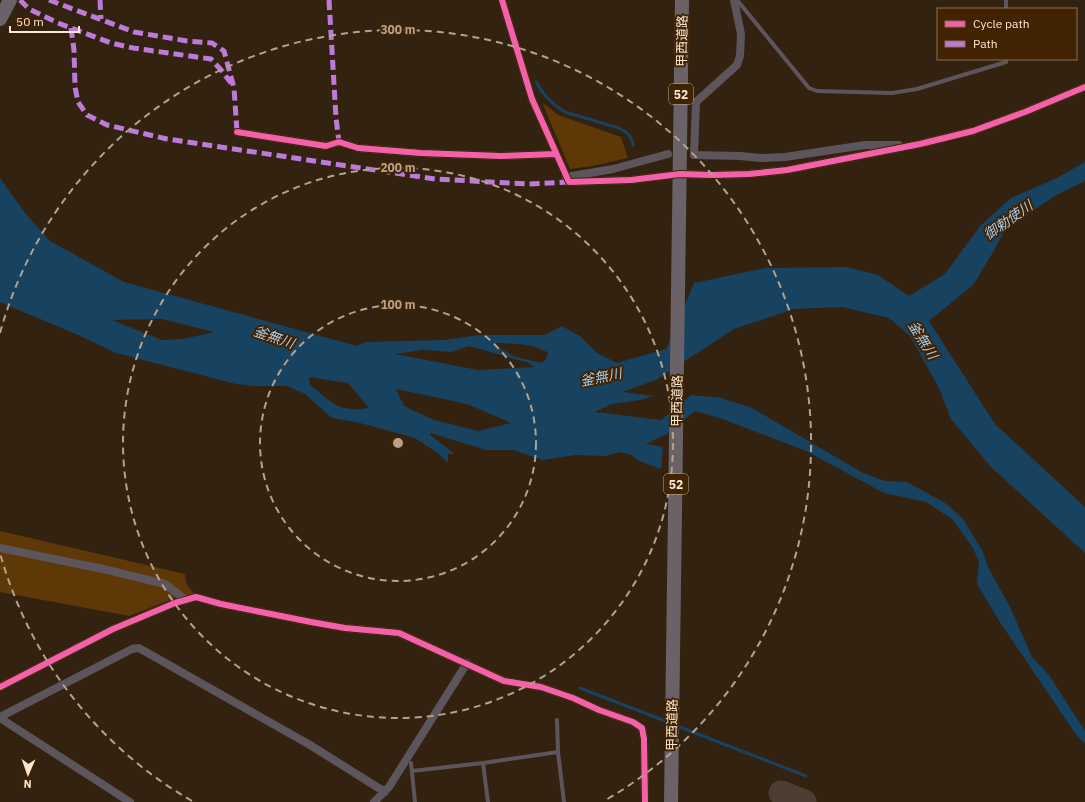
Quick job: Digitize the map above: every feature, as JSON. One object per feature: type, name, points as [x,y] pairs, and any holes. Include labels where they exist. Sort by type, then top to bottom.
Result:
[{"type":"highway","points":[[0,19],[10,0]]},
{"type":"highway","name":"甲西道路","points":[[671,802],[682,0]]},
{"type":"street","points":[[502,0],[532,99],[568,182],[603,182],[680,174],[748,174],[787,170],[908,146],[972,131],[1025,112],[1085,87]]},
{"type":"street","points":[[734,0],[741,34],[740,56],[737,65],[696,102],[694,154],[761,158],[785,157],[888,144],[908,146]]},
{"type":"street","points":[[237,132],[326,146],[339,142],[358,148],[421,153],[501,156],[556,154]]},
{"type":"street","points":[[566,177],[613,169],[668,154]]},
{"type":"street","points":[[0,548],[99,568],[165,584],[186,600]]},
{"type":"street","points":[[0,687],[113,629],[175,603],[196,597],[221,604],[331,626],[399,633],[504,681],[541,687],[573,698],[638,725],[642,728],[644,739],[645,802]]},
{"type":"street","points":[[130,802],[0,718],[132,649],[139,648],[310,746],[385,792]]},
{"type":"street","points":[[374,802],[389,787],[467,663]]},
{"type":"lane","points":[[737,0],[809,88],[817,91],[892,93],[917,89],[1006,62],[1006,60]]},
{"type":"lane","points":[[557,720],[558,752],[564,802]]},
{"type":"lane","points":[[412,771],[558,752]]},
{"type":"lane","points":[[483,762],[488,802]]},
{"type":"lane","points":[[411,763],[415,802]]},
{"type":"shaded area","points":[[542,102],[558,115],[621,137],[628,158],[570,169]]},
{"type":"shaded area","points":[[0,531],[185,574],[186,583],[196,597],[180,596],[129,616],[0,592]]},
{"type":"water","points":[[1085,162],[1085,181],[1053,197],[1005,230],[973,285],[929,321],[995,424],[1085,507],[1085,553],[990,466],[951,419],[939,388],[910,336],[889,318],[842,307],[794,309],[734,329],[656,380],[622,392],[654,396],[640,400],[612,404],[595,412],[661,420],[691,395],[721,398],[752,408],[863,473],[885,481],[907,482],[947,504],[964,520],[982,550],[989,569],[1010,607],[1032,657],[1049,675],[1085,731],[1085,744],[1077,736],[999,621],[977,584],[979,562],[973,548],[952,519],[926,502],[884,493],[806,451],[720,418],[695,411],[667,434],[646,444],[663,447],[661,469],[639,461],[632,455],[620,452],[606,456],[575,455],[543,460],[513,450],[486,450],[431,433],[430,435],[455,454],[448,454],[448,463],[439,454],[415,438],[360,423],[332,418],[305,394],[287,386],[255,386],[236,384],[116,353],[0,302],[0,178],[25,213],[50,241],[124,282],[357,346],[366,342],[444,340],[480,335],[545,335],[562,326],[580,336],[597,353],[617,363],[666,349],[694,283],[765,268],[846,267],[878,275],[909,296],[945,274],[980,226],[1011,198],[1055,179]],"holes":[[[162,319],[214,332],[183,339],[162,340],[112,320]],[[492,344],[524,345],[536,347],[548,353],[546,359],[542,363],[516,357]],[[469,346],[529,363],[534,367],[478,370],[395,354],[423,350],[451,352]],[[309,377],[348,383],[369,408],[350,409],[336,405],[310,385]],[[396,389],[467,404],[511,423],[478,431],[434,420],[404,406]]]},
{"type":"waterway","points":[[536,82],[548,99],[565,112],[619,128],[629,135],[633,145]]},
{"type":"waterway","points":[[580,688],[668,722]]},
{"type":"waterway","points":[[677,726],[806,776]]},
{"type":"taxiway","points":[[781,793],[804,802]]},
{"type":"marked path","points":[[20,0],[29,9],[58,23],[111,43],[133,48],[211,59],[231,83]]},
{"type":"marked path","points":[[49,0],[134,32],[187,41],[212,43],[224,51],[234,88],[237,132]]},
{"type":"marked path","points":[[100,0],[101,19]]},
{"type":"marked path","points":[[329,0],[336,118],[339,142]]},
{"type":"marked path","points":[[71,28],[74,50],[75,87],[78,102],[87,115],[107,125],[167,139],[435,179],[528,184],[569,182]]},
{"type":"cycle path","points":[[502,0],[532,99],[569,182],[631,180],[680,174],[749,174],[787,170],[920,144],[973,131],[1025,112],[1085,87]]},
{"type":"cycle path","points":[[237,132],[326,146],[339,142],[358,148],[421,153],[501,156],[556,154]]},
{"type":"cycle path","points":[[0,687],[113,629],[175,603],[196,597],[221,604],[311,622],[345,628],[399,633],[504,681],[541,687],[633,722],[642,728],[644,739],[645,802]]},
{"type":"water label","name":"御勅使川","points":[[1008,220]]},
{"type":"water label","name":"釜無川","points":[[274,337]]},
{"type":"water label","name":"釜無川","points":[[923,340]]},
{"type":"water label","name":"釜無川","points":[[601,377]]}]
